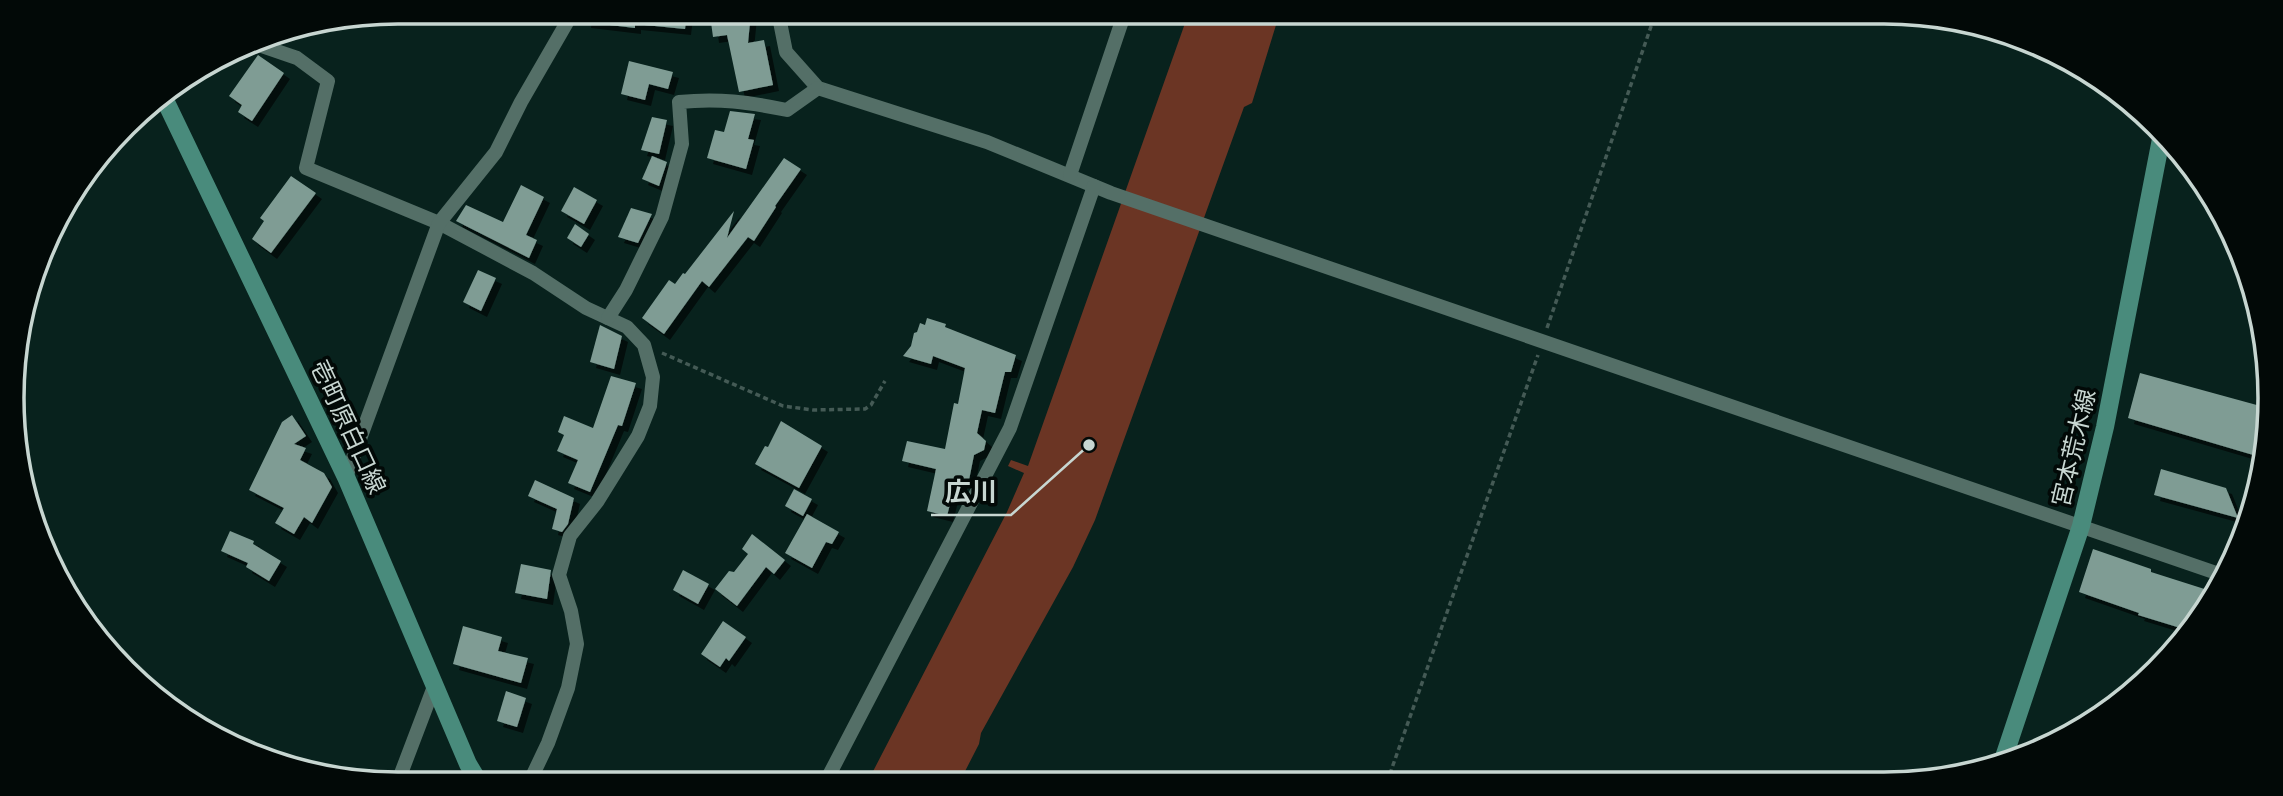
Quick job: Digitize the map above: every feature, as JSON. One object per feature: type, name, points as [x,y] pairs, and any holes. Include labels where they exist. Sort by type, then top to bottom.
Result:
[{"type":"main road","name":"壱町原白口線","points":[[167,105],[346,477],[472,771]]},
{"type":"main road","name":"宮本荒木線","points":[[2006,752],[2081,526],[2105,427],[2160,145]]},
{"type":"street","points":[[346,477],[439,223],[496,152],[565,25]]},
{"type":"street","points":[[781,25],[786,52],[818,89],[987,142],[1111,193],[1239,238],[2215,572]]},
{"type":"street","points":[[1070,175],[1121,25]]},
{"type":"street","points":[[268,48],[298,58],[328,81],[306,168],[439,223],[533,273],[586,308],[627,327],[644,345],[653,377],[650,406],[638,436],[618,469],[597,502],[570,536],[559,575],[571,611],[577,643],[568,688],[535,771]]},
{"type":"street","points":[[608,318],[626,290],[662,217],[681,144],[679,102],[741,100],[787,110],[818,89]]},
{"type":"street","points":[[831,771],[1010,428],[1094,186]]},
{"type":"street","points":[[402,771],[435,684]]},
{"type":"path","points":[[1391,771],[1652,25]]},
{"type":"path","points":[[644,345],[783,406],[813,410],[865,409],[871,405],[885,381]]},
{"type":"shaded area","points":[[1184,25],[1276,25],[1252,103],[1244,107],[1095,520],[1073,567],[981,733],[979,744],[965,771],[873,771],[1007,512],[1024,473],[1008,466],[1011,460],[1028,466]]},
{"type":"building","points":[[610,25],[635,25],[635,28]]},
{"type":"building","points":[[645,25],[685,25],[685,29]]},
{"type":"building","points":[[711,25],[750,25],[748,43],[764,40],[773,85],[739,92],[727,35],[713,37]]},
{"type":"building","points":[[258,55],[284,73],[252,121],[238,112],[242,105],[229,96]]},
{"type":"building","points":[[629,61],[673,72],[668,89],[649,84],[645,100],[621,94]]},
{"type":"building","points":[[730,111],[755,114],[748,139],[754,140],[746,169],[707,158],[715,130],[724,132]]},
{"type":"building","points":[[652,117],[667,120],[659,154],[641,150]]},
{"type":"building","points":[[652,156],[667,162],[659,186],[642,179]]},
{"type":"building","points":[[784,158],[801,169],[754,241],[748,237],[709,287],[702,281],[664,334],[642,318],[669,280],[675,284],[683,273],[685,274],[734,211],[727,238]]},
{"type":"building","points":[[291,176],[316,193],[271,253],[252,239],[264,221],[260,218]]},
{"type":"building","points":[[521,185],[544,197],[526,235],[537,240],[529,258],[456,221],[466,205],[503,222]]},
{"type":"building","points":[[574,187],[597,200],[584,224],[561,211]]},
{"type":"building","points":[[631,208],[652,214],[638,243],[618,237]]},
{"type":"building","points":[[575,224],[589,234],[581,247],[567,238]]},
{"type":"building","points":[[478,270],[496,278],[481,311],[463,302]]},
{"type":"building","points":[[927,318],[1016,355],[1011,372],[1005,372],[995,413],[982,410],[977,433],[986,441],[984,450],[974,455],[969,480],[962,479],[959,493],[953,492],[947,516],[927,511],[936,469],[902,461],[907,441],[945,449],[954,403],[958,404],[965,368],[933,356],[931,364],[903,356],[911,346],[920,323],[925,325]]},
{"type":"building","points":[[600,325],[622,336],[614,369],[590,362]]},
{"type":"building","points":[[2140,373],[2258,405],[2254,455],[2128,418]]},
{"type":"building","points":[[611,376],[636,383],[622,426],[618,425],[590,492],[568,483],[578,460],[557,451],[564,435],[558,432],[564,416],[593,428]]},
{"type":"building","points":[[292,415],[306,436],[294,444],[306,448],[300,460],[324,473],[332,487],[312,523],[304,517],[294,534],[275,523],[284,508],[249,490],[282,422]]},
{"type":"building","points":[[781,421],[822,446],[799,488],[755,464],[765,446],[768,447]]},
{"type":"building","points":[[2161,469],[2226,488],[2238,518],[2154,495]]},
{"type":"building","points":[[535,480],[574,498],[568,524],[562,532],[552,529],[557,509],[528,496]]},
{"type":"building","points":[[794,489],[812,499],[803,516],[785,506]]},
{"type":"building","points":[[807,514],[839,532],[832,544],[826,542],[812,568],[785,553]]},
{"type":"building","points":[[230,531],[254,541],[253,544],[281,561],[269,581],[246,567],[248,563],[221,551]]},
{"type":"building","points":[[752,534],[785,560],[774,574],[766,567],[737,606],[715,589],[729,571],[734,572],[748,554],[742,549]]},
{"type":"building","points":[[2093,549],[2206,589],[2179,628],[2079,592]]},
{"type":"building","points":[[521,564],[551,570],[547,599],[515,593]]},
{"type":"building","points":[[683,570],[709,584],[698,604],[673,590]]},
{"type":"building","points":[[723,621],[746,637],[729,661],[726,658],[720,667],[701,654]]},
{"type":"building","points":[[463,626],[502,637],[498,651],[528,658],[521,683],[453,664]]},
{"type":"building","points":[[506,691],[526,698],[517,727],[497,721]]},
{"type":"place","name":"広川","points":[[1089,445]]}]
